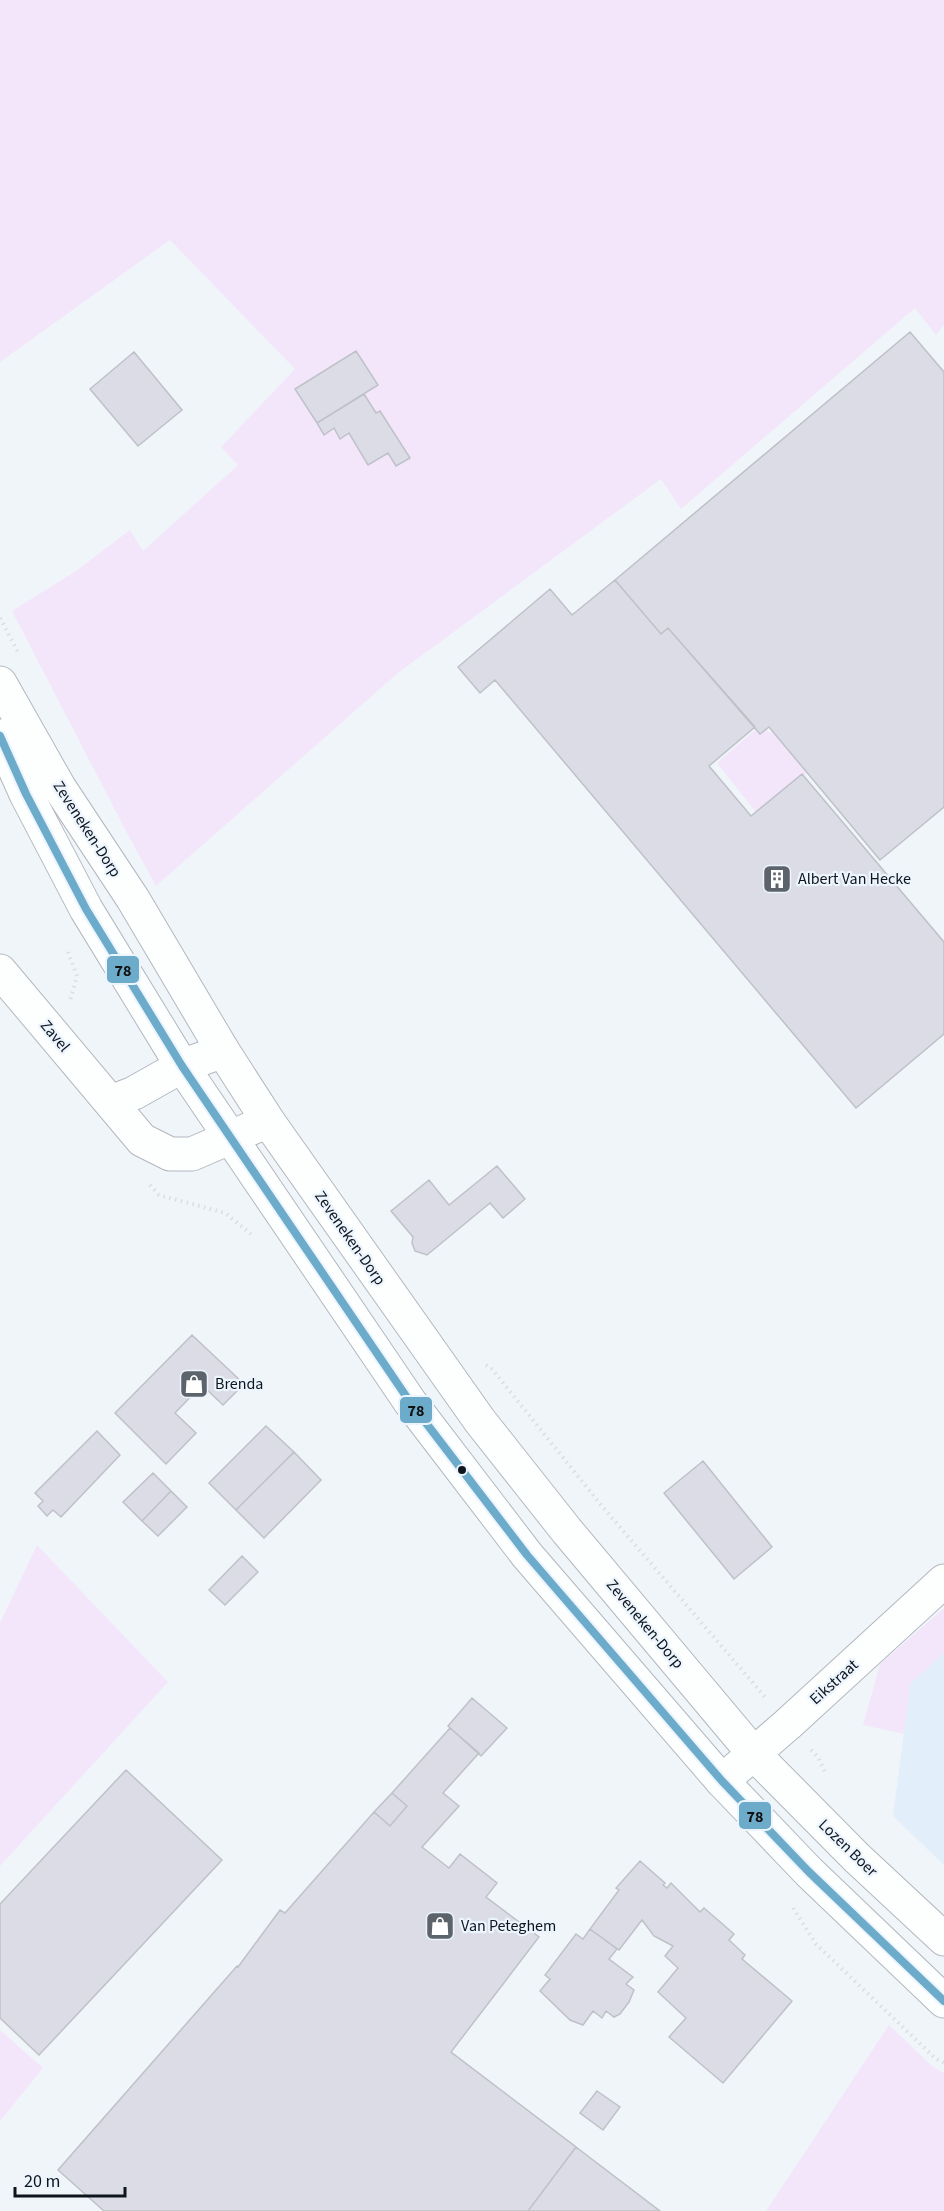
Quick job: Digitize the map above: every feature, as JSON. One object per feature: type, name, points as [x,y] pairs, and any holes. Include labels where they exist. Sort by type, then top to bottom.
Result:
[{"type":"main road","name":"Zeveneken-Dorp","points":[[0,683],[59,787],[134,899],[223,1051],[268,1121],[480,1421],[567,1531],[754,1754]]},
{"type":"main road","name":"Zeveneken-Dorp","points":[[0,736],[26,794],[86,909],[182,1066],[230,1138]]},
{"type":"main road","name":"Zavel","points":[[0,971],[142,1140],[170,1154],[192,1154],[268,1121]]},
{"type":"main road","points":[[111,1102],[143,1088],[182,1066],[223,1051]]},
{"type":"main road","points":[[230,1138],[410,1402],[527,1555],[722,1781],[809,1872],[944,2001]]},
{"type":"main road","name":"Eikstraat","points":[[722,1781],[788,1724],[944,1581]]},
{"type":"main road","name":"Lozen Boer","points":[[754,1754],[857,1858],[944,1939]]},
{"type":"path","points":[[0,618],[21,658]]},
{"type":"path","points":[[60,1042],[77,976],[67,949]]},
{"type":"path","points":[[484,1363],[492,1369],[601,1505],[788,1724]]},
{"type":"path","points":[[790,1904],[816,1944],[935,2058],[944,2063]]},
{"type":"shaded area","points":[[0,0],[944,0],[944,325],[936,335],[915,308],[681,509],[661,479],[398,673],[156,886],[12,611],[76,571],[130,530],[143,551],[238,465],[221,447],[295,369],[170,240],[0,362]]},
{"type":"shaded area","points":[[762,724],[770,733],[776,727],[812,769],[759,816],[717,763]]},
{"type":"shaded area","points":[[37,1545],[168,1682],[0,1866],[0,1623]]},
{"type":"shaded area","points":[[944,1608],[944,1653],[910,1684],[904,1734],[863,1725],[880,1664]]},
{"type":"shaded area","points":[[944,1653],[944,1865],[893,1816],[910,1684]]},
{"type":"shaded area","points":[[889,2025],[932,2066],[944,2073],[944,2211],[766,2211]]},
{"type":"shaded area","points":[[0,2030],[43,2068],[0,2121]]},
{"type":"building","points":[[910,332],[944,372],[944,807],[880,860],[769,727],[760,734],[668,628],[661,634],[615,580]]},
{"type":"building","points":[[356,351],[378,385],[317,423],[295,389]]},
{"type":"building","points":[[134,352],[182,410],[138,446],[90,389]]},
{"type":"building","points":[[364,394],[376,413],[380,411],[410,458],[396,466],[388,453],[368,465],[349,433],[340,439],[334,428],[324,435],[317,423]]},
{"type":"building","name":"Albert Van Hecke","points":[[615,580],[661,634],[668,628],[755,727],[709,766],[751,816],[802,774],[944,942],[944,1034],[856,1108],[495,680],[480,693],[458,667],[550,589],[572,615]]},
{"type":"building","points":[[497,1166],[525,1199],[503,1218],[490,1203],[427,1255],[415,1251],[412,1243],[413,1237],[391,1211],[429,1180],[449,1205]]},
{"type":"building","points":[[192,1335],[244,1384],[223,1405],[202,1385],[175,1413],[196,1433],[166,1464],[115,1413]]},
{"type":"building","points":[[266,1426],[294,1452],[236,1510],[209,1483]]},
{"type":"building","points":[[97,1431],[120,1455],[61,1517],[53,1510],[47,1516],[38,1506],[43,1501],[35,1493]]},
{"type":"building","points":[[294,1452],[321,1480],[264,1538],[236,1510]]},
{"type":"building","points":[[703,1461],[772,1547],[734,1579],[664,1493]]},
{"type":"building","points":[[153,1473],[171,1491],[142,1521],[123,1502]]},
{"type":"building","points":[[171,1491],[187,1507],[158,1536],[142,1521]]},
{"type":"building","points":[[242,1556],[258,1572],[225,1605],[209,1590]]},
{"type":"building","points":[[472,1698],[507,1728],[481,1756],[448,1726]]},
{"type":"building","points":[[450,1728],[479,1753],[443,1793],[459,1806],[422,1847],[449,1868],[460,1854],[497,1883],[486,1897],[539,1937],[451,2052],[576,2147],[528,2211],[104,2211],[58,2170],[238,1967],[280,1910],[285,1913],[374,1812],[390,1826],[407,1806],[392,1793]]},
{"type":"building","points":[[126,1770],[222,1860],[39,2055],[0,2018],[0,1904]]},
{"type":"building","points":[[392,1793],[407,1806],[390,1826],[374,1812]]},
{"type":"building","points":[[640,1861],[665,1883],[663,1885],[667,1888],[671,1883],[700,1912],[704,1908],[734,1934],[729,1940],[745,1955],[742,1959],[792,2001],[723,2083],[669,2037],[686,2018],[658,1992],[678,1968],[665,1956],[673,1946],[654,1936],[642,1920],[619,1950],[590,1929],[619,1890],[616,1888]]},
{"type":"building","points":[[590,1929],[617,1949],[609,1959],[633,1977],[626,1984],[634,1990],[620,2014],[614,2017],[606,2011],[602,2018],[593,2011],[583,2025],[570,2020],[540,1991],[550,1979],[545,1975],[576,1934],[583,1939]]},
{"type":"building","points":[[597,2091],[620,2107],[603,2130],[580,2113]]},
{"type":"building","points":[[576,2147],[660,2211],[528,2211]]},
{"type":"transit line","name":"78","points":[[0,736],[26,794],[86,909],[182,1066],[410,1402],[527,1555],[722,1781],[809,1872],[944,2001]]},
{"type":"place","name":"Albert Van Hecke","points":[[777,879]]},
{"type":"place","name":"Brenda","points":[[194,1384]]},
{"type":"place","name":"Van Peteghem","points":[[440,1926]]}]
